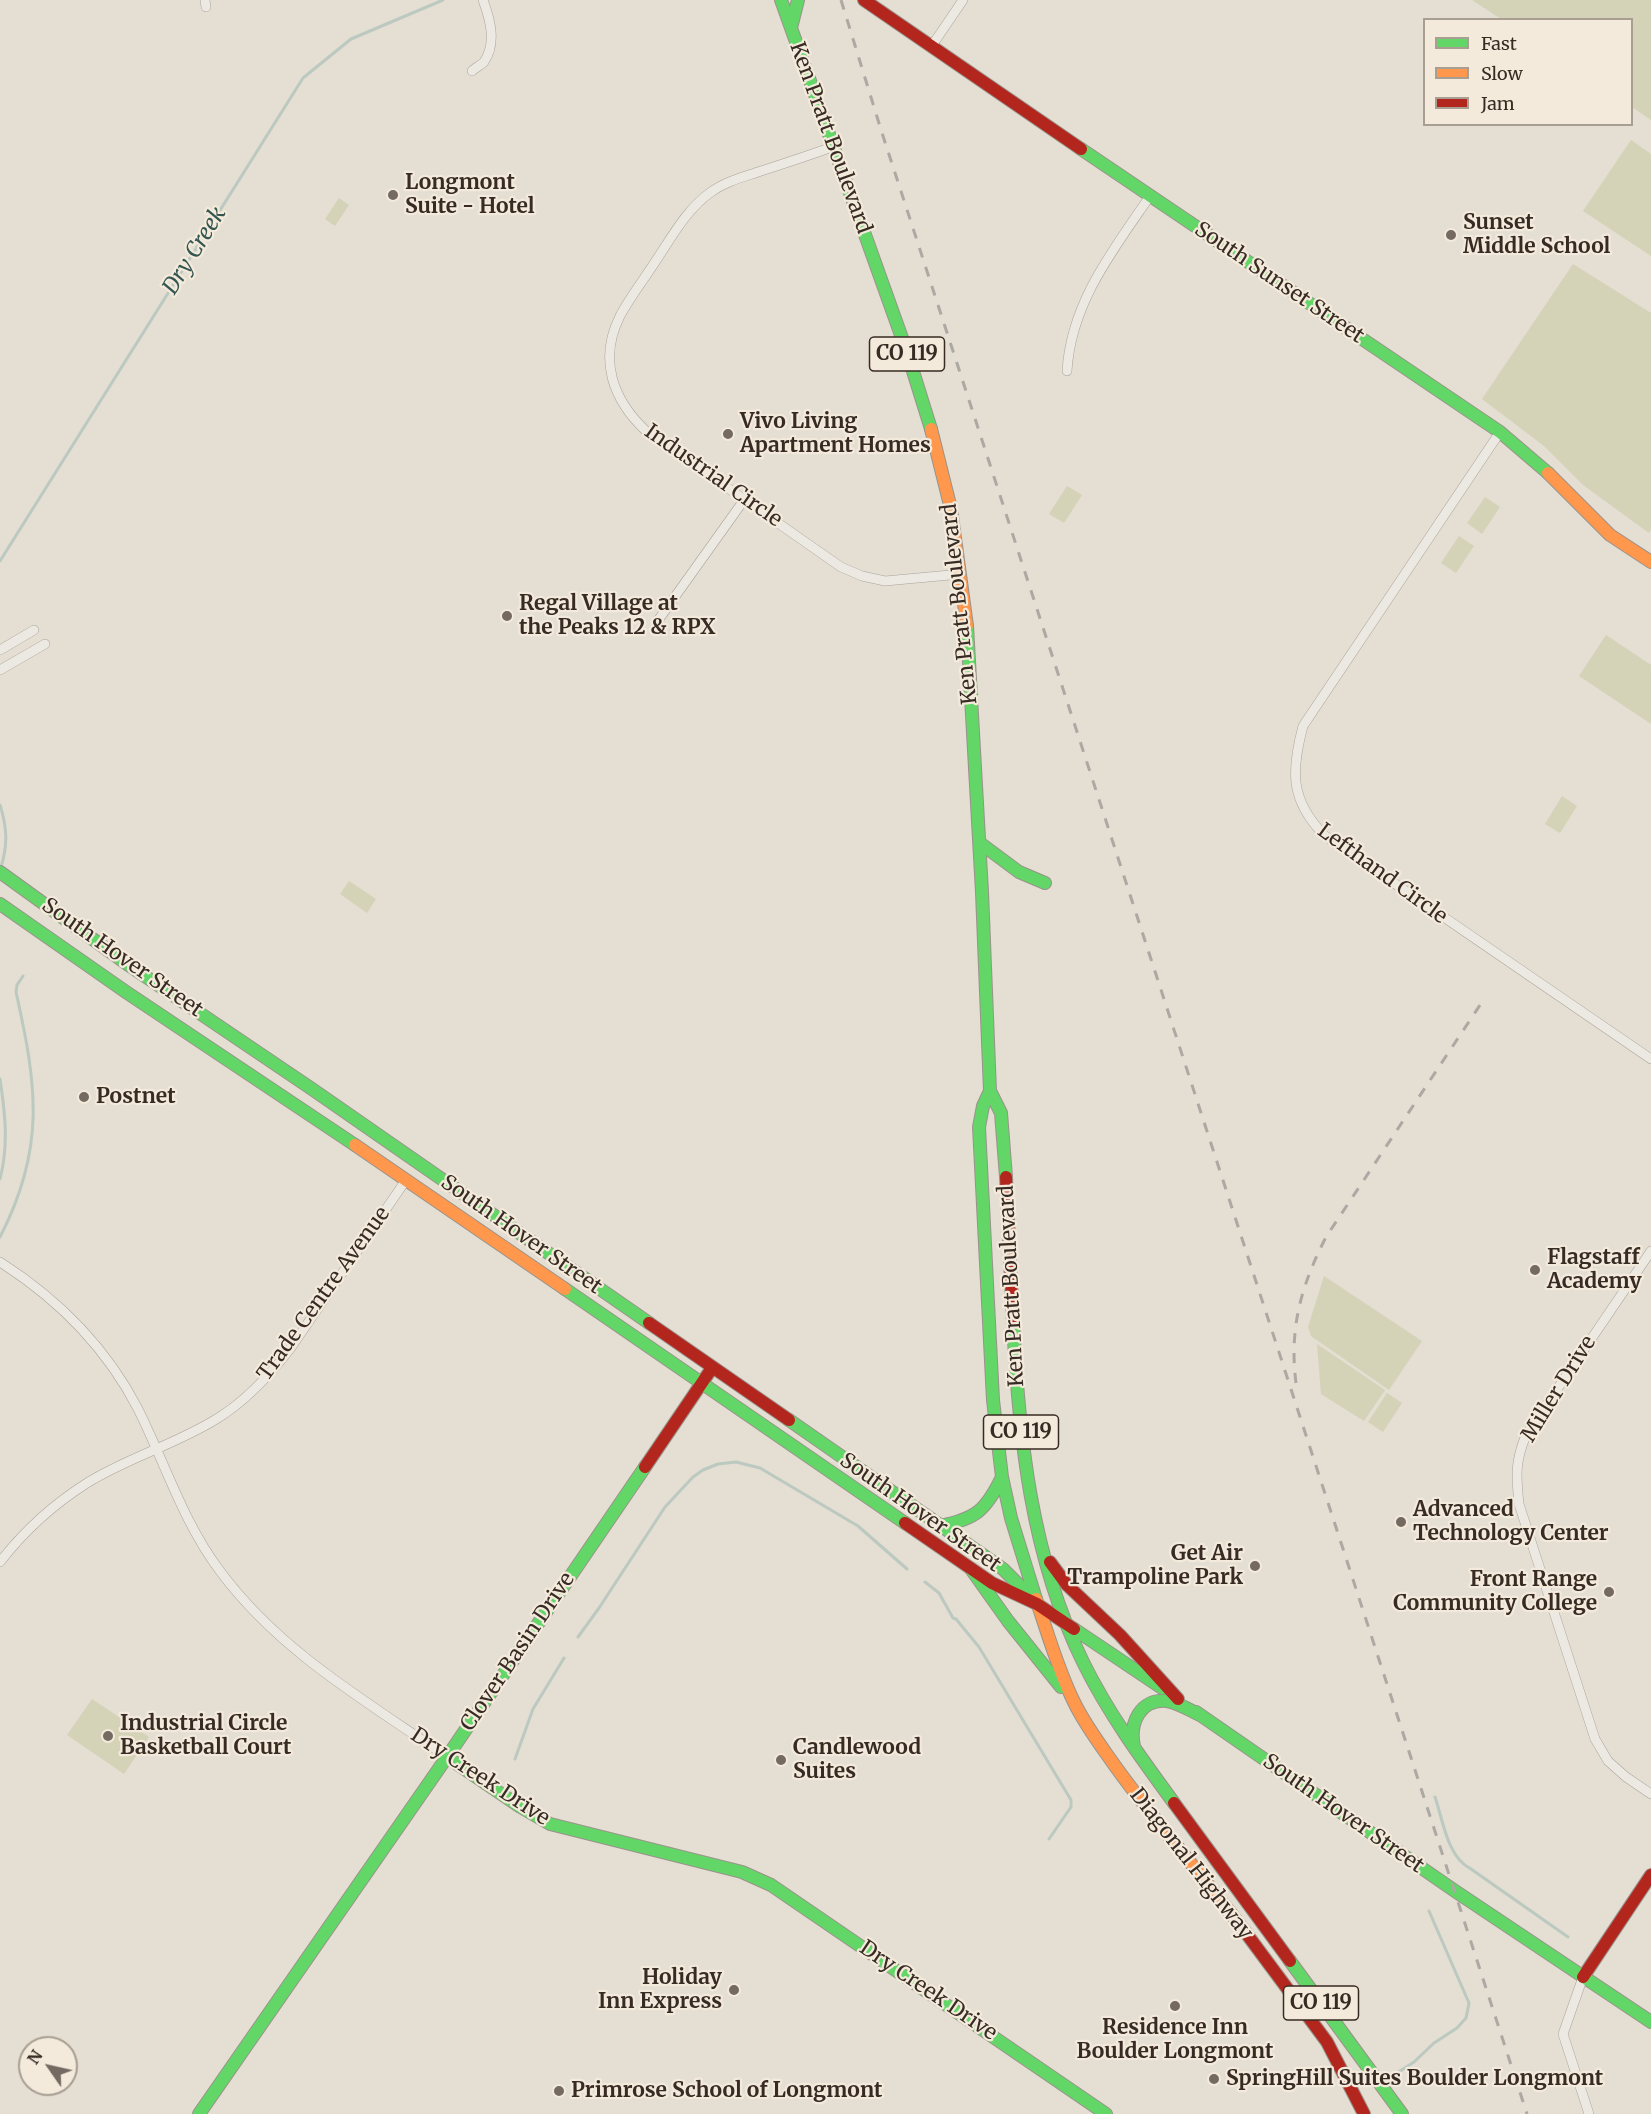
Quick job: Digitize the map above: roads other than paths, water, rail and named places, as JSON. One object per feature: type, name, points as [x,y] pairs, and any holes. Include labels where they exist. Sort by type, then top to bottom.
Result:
[{"type":"main road","name":"Ken Pratt Boulevard","points":[[781,0],[907,352],[947,489],[961,574],[968,637],[980,843],[990,1091],[1001,1113],[1003,1125],[1019,1406],[1027,1474],[1039,1535],[1047,1569],[1065,1622]]},
{"type":"main road","points":[[791,29],[798,0]]},
{"type":"main road","name":"South Sunset Street","points":[[869,4],[1500,432],[1545,470],[1610,535],[1651,562]]},
{"type":"main road","points":[[980,843],[1019,872],[1045,883]]},
{"type":"main road","name":"South Hover Street","points":[[0,872],[130,966],[1002,1569],[1037,1604]]},
{"type":"main road","name":"South Hover Street","points":[[3,906],[971,1569],[992,1583],[1037,1604],[1065,1622],[1455,1891],[1651,2022]]},
{"type":"main road","name":"Ken Pratt Boulevard","points":[[990,1091],[983,1106],[979,1126],[993,1400],[1002,1477],[1011,1518],[1037,1604]]},
{"type":"main road","points":[[406,1180],[418,1163]]},
{"type":"main road","name":"Clover Basin Drive","points":[[199,2114],[447,1757],[712,1368]]},
{"type":"main road","points":[[939,1526],[966,1521],[975,1516],[988,1504],[1002,1477]]},
{"type":"main road","points":[[1039,1535],[1052,1564],[1067,1585],[1120,1635],[1178,1699]]},
{"type":"main road","points":[[971,1569],[1031,1651],[1074,1703]]},
{"type":"main road","name":"Diagonal Highway","points":[[1037,1604],[1074,1703],[1101,1747],[1132,1791],[1219,1897],[1328,2042],[1364,2114]]},
{"type":"main road","name":"Diagonal Highway","points":[[1065,1622],[1095,1686],[1135,1750],[1402,2114]]},
{"type":"main road","points":[[1135,1750],[1131,1728],[1138,1713],[1147,1705],[1160,1701],[1175,1703],[1202,1716]]},
{"type":"main road","name":"Dry Creek Drive","points":[[447,1757],[524,1810],[556,1826],[742,1872],[771,1885],[1106,2114]]},
{"type":"main road","points":[[1583,1977],[1651,1875]]},
{"type":"street","points":[[472,71],[484,62],[490,44],[492,24],[483,0]]},
{"type":"street","points":[[931,47],[963,0]]},
{"type":"street","name":"Industrial Circle","points":[[835,146],[728,182],[698,202],[682,220],[620,316],[612,337],[611,376],[618,397],[630,416],[646,431],[840,567],[862,576],[885,581],[961,574]]},
{"type":"street","points":[[1067,371],[1072,335],[1081,307],[1101,268],[1150,196]]},
{"type":"street","name":"Lefthand Circle","points":[[1500,432],[1303,726],[1294,759],[1297,793],[1312,823],[1328,839],[1651,1059]]},
{"type":"street","points":[[659,619],[744,500]]},
{"type":"street","points":[[0,650],[34,630]]},
{"type":"street","points":[[0,670],[45,644]]},
{"type":"street","name":"Trade Centre Avenue","points":[[0,1562],[34,1525],[67,1496],[108,1472],[219,1418],[264,1381],[290,1349],[406,1180]]},
{"type":"street","name":"Miller Drive","points":[[1651,1251],[1526,1435],[1515,1476],[1519,1504],[1595,1739],[1608,1761],[1651,1794]]},
{"type":"street","name":"Dry Creek Drive","points":[[0,1262],[40,1290],[96,1344],[123,1382],[197,1536],[219,1569],[251,1609],[305,1659],[447,1757]]},
{"type":"street","points":[[1583,1977],[1563,2034],[1589,2114]]},
{"type":"waterway","name":"Dry Creek","points":[[0,561],[303,78],[351,39],[443,0]]},
{"type":"waterway","name":"Dry Creek","points":[[0,805],[6,836],[1,867]]},
{"type":"waterway","points":[[0,1237],[15,1205],[31,1145],[32,1087],[29,1057],[16,992],[17,985],[23,976]]},
{"type":"waterway","name":"Dry Creek","points":[[0,1079],[5,1116],[5,1141],[0,1179]]},
{"type":"waterway","points":[[578,1637],[665,1507],[693,1477],[718,1464],[736,1462],[760,1468],[858,1526],[907,1569]]},
{"type":"waterway","points":[[925,1582],[939,1593],[953,1618],[979,1647],[1071,1800],[1071,1807],[1049,1839]]},
{"type":"waterway","points":[[515,1759],[533,1709],[564,1658]]},
{"type":"waterway","points":[[1435,1797],[1447,1837],[1456,1856],[1568,1937]]},
{"type":"waterway","points":[[1397,2073],[1414,2062],[1434,2043],[1457,2028],[1466,2018],[1469,2003],[1429,1911]]},
{"type":"railway","points":[[841,0],[882,133],[1527,2114]]},
{"type":"railway","points":[[1296,1383],[1294,1363],[1296,1326],[1304,1290],[1317,1255],[1326,1237],[1484,999]]},
{"type":"place","name":"Longmont Suite - Hotel","points":[[393,195]]},
{"type":"place","name":"Sunset Middle School","points":[[1451,235]]},
{"type":"place","name":"Vivo Living Apartment Homes","points":[[728,434]]},
{"type":"place","name":"Regal Village at the Peaks 12 & RPX","points":[[507,616]]},
{"type":"place","name":"Postnet","points":[[84,1097]]},
{"type":"place","name":"Flagstaff Academy","points":[[1535,1270]]},
{"type":"place","name":"Advanced Technology Center","points":[[1401,1522]]},
{"type":"place","name":"Get Air Trampoline Park","points":[[1255,1566]]},
{"type":"place","name":"Front Range Community College","points":[[1609,1592]]},
{"type":"place","name":"Industrial Circle Basketball Court","points":[[108,1736]]},
{"type":"place","name":"Candlewood Suites","points":[[781,1760]]},
{"type":"place","name":"Holiday Inn Express","points":[[734,1990]]},
{"type":"place","name":"Residence Inn Boulder Longmont","points":[[1175,2006]]},
{"type":"place","name":"SpringHill Suites Boulder Longmont","points":[[1214,2079]]},
{"type":"place","name":"Primrose School of Longmont","points":[[559,2091]]}]
